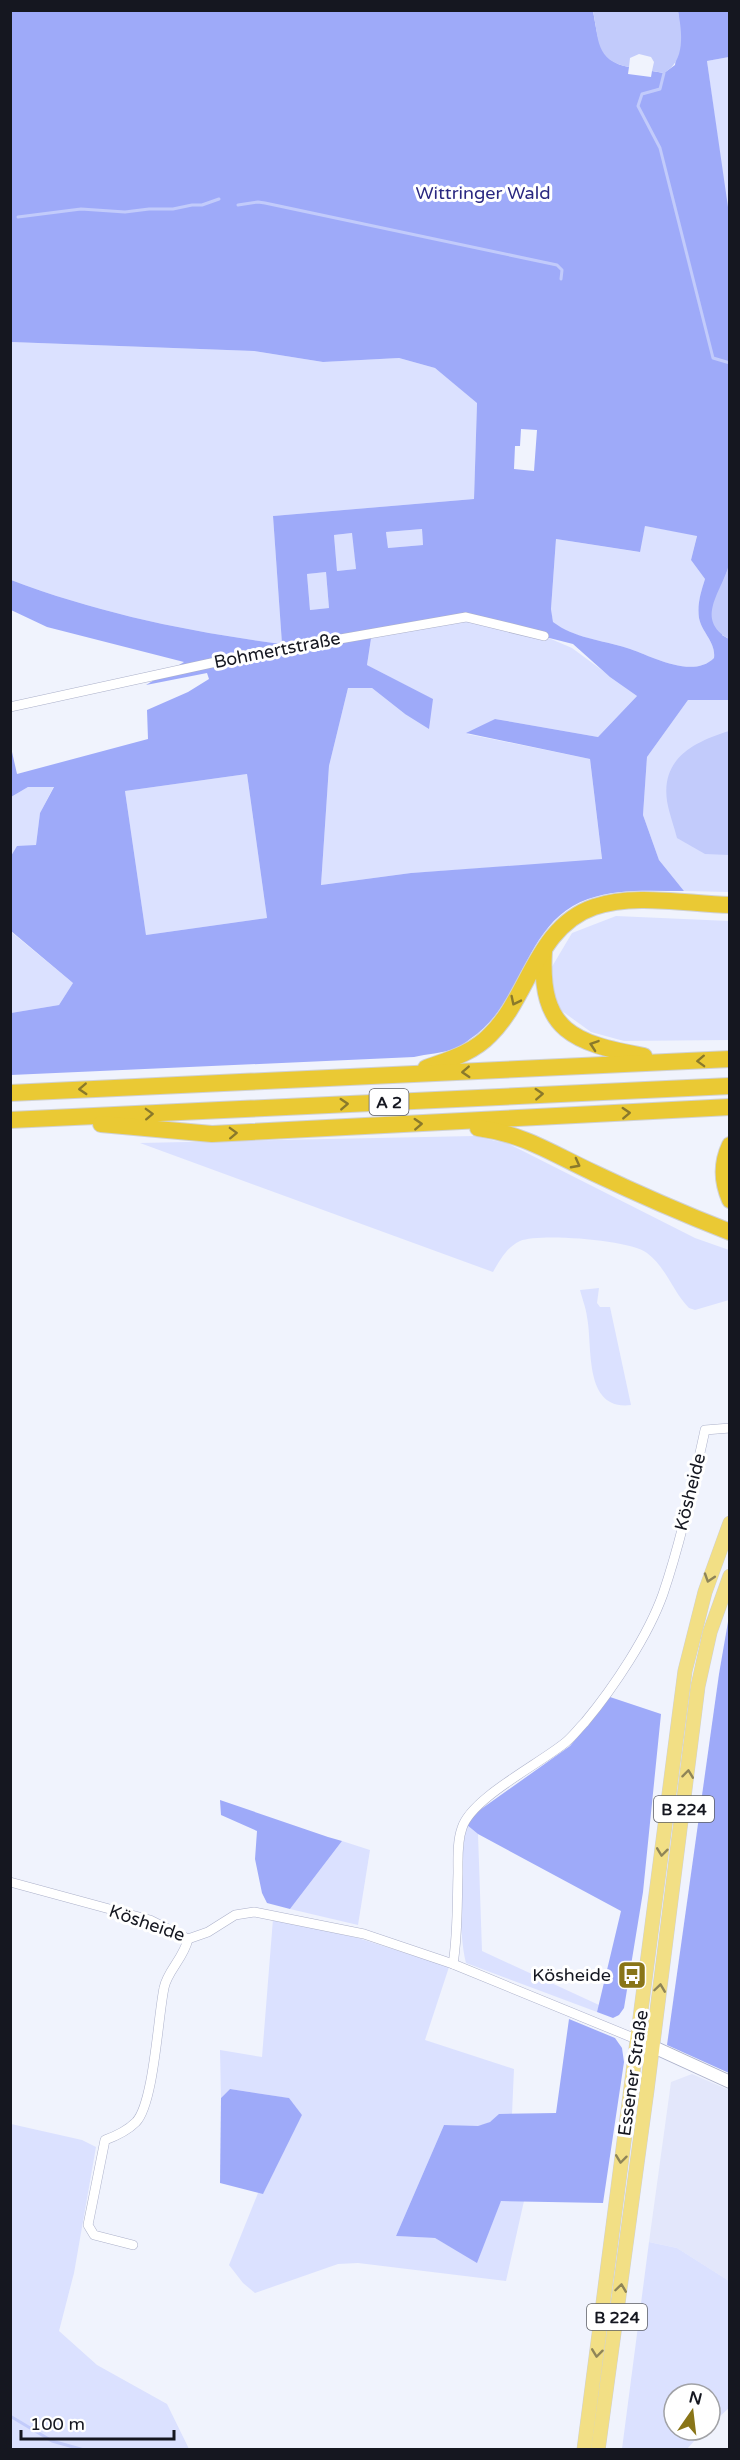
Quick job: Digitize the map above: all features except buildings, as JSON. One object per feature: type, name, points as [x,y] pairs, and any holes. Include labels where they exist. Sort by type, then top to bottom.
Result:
[{"type":"highway","points":[[411,1074],[461,1055],[479,1045],[489,1036],[511,1010],[530,970],[563,925],[578,913],[596,906],[620,902],[729,905]]},
{"type":"highway","points":[[544,951],[545,996],[552,1014],[563,1027],[578,1039],[600,1047],[672,1062]]},
{"type":"highway","name":"A 2","points":[[10,1093],[729,1059]]},
{"type":"highway","name":"A 2","points":[[10,1120],[729,1086]]},
{"type":"highway","points":[[49,1118],[161,1131],[212,1134],[729,1107]]},
{"type":"highway","points":[[441,1122],[500,1131],[537,1144],[650,1199],[729,1232]]},
{"type":"highway","points":[[729,1145],[723,1177],[729,1200]]},
{"type":"main road","name":"Essener Straße","points":[[584,2450],[685,1671],[705,1592],[729,1523]]},
{"type":"main road","name":"Essener Straße","points":[[598,2450],[698,1686],[710,1632],[729,1576]]},
{"type":"street","name":"Bohmertstraße","points":[[10,707],[248,655],[466,617],[544,636]]},
{"type":"street","name":"Kösheide","points":[[453,1964],[456,1947],[458,1847],[465,1820],[470,1813],[504,1785],[567,1741],[585,1721],[621,1670],[648,1626],[663,1595],[705,1430],[729,1428]]},
{"type":"street","name":"Kösheide","points":[[10,1882],[150,1920],[188,1939],[208,1932],[235,1915],[255,1912],[364,1934],[453,1964],[636,2039],[729,2082]]},
{"type":"street","points":[[133,2245],[93,2235],[88,2225],[105,2140],[122,2134],[137,2121],[145,2104],[160,2026],[164,1986],[182,1958],[188,1939]]},
{"type":"shaded area","points":[[593,11],[678,11],[681,45],[676,61],[664,73],[652,71],[654,62],[651,57],[639,54],[630,58],[629,67],[610,60],[600,47]]},
{"type":"shaded area","points":[[729,57],[729,221],[707,61]]},
{"type":"shaded area","points":[[10,342],[254,351],[323,362],[399,358],[435,368],[477,402],[474,499],[273,516],[282,644],[213,634],[144,620],[44,592],[11,580]]},
{"type":"shaded area","points":[[645,526],[697,535],[691,560],[705,579],[699,603],[699,618],[714,652],[714,658],[705,664],[694,667],[671,664],[627,648],[579,635],[553,623],[551,609],[556,539],[639,552]]},
{"type":"shaded area","points":[[422,529],[423,545],[388,548],[386,532]]},
{"type":"shaded area","points":[[353,533],[356,569],[337,571],[334,535]]},
{"type":"shaded area","points":[[729,564],[730,639],[713,623],[712,614],[713,604]]},
{"type":"shaded area","points":[[326,572],[329,608],[310,610],[307,574]]},
{"type":"shaded area","points":[[466,617],[544,636],[572,648],[637,696],[598,737],[495,719],[467,734],[590,759],[602,860],[411,873],[321,885],[329,766],[348,688],[372,688],[405,714],[432,699],[367,665],[372,632]]},
{"type":"shaded area","points":[[688,700],[729,700],[729,892],[684,891],[659,860],[643,815],[647,757]]},
{"type":"shaded area","points":[[729,731],[729,855],[705,854],[677,838],[667,801],[669,773],[675,763],[692,747]]},
{"type":"shaded area","points":[[247,774],[267,918],[146,935],[125,791]]},
{"type":"shaded area","points":[[54,786],[40,813],[36,845],[11,856],[11,797],[28,787]]},
{"type":"shaded area","points":[[616,916],[729,921],[729,1040],[624,1041],[591,1032],[555,1006],[550,970],[572,933]]},
{"type":"shaded area","points":[[10,931],[73,983],[59,1005],[11,1013]]},
{"type":"shaded area","points":[[474,1136],[509,1144],[695,1238],[729,1250],[729,1300],[695,1310],[689,1308],[659,1265],[647,1253],[637,1248],[605,1241],[546,1238],[520,1241],[501,1258],[493,1272],[140,1143]]},
{"type":"shaded area","points":[[599,1288],[597,1303],[600,1307],[610,1307],[631,1405],[616,1404],[605,1398],[593,1374],[589,1330],[580,1290]]},
{"type":"shaded area","points":[[467,1825],[478,1834],[482,1951],[599,2005],[597,2012],[466,1963],[463,1950],[461,1894],[462,1855]]},
{"type":"shaded area","points":[[342,1841],[370,1850],[358,1925],[290,1909]]},
{"type":"shaded area","points":[[273,1919],[358,1938],[449,1967],[425,2040],[514,2069],[512,2114],[479,2126],[444,2125],[396,2236],[435,2238],[477,2262],[501,2200],[524,2201],[506,2281],[358,2263],[338,2264],[255,2293],[243,2283],[229,2265],[258,2193],[263,2193],[302,2115],[288,2098],[230,2089],[221,2098],[220,2050],[262,2057]]},
{"type":"shaded area","points":[[692,2074],[729,2090],[729,2281],[677,2248],[649,2242],[671,2082]]},
{"type":"shaded area","points":[[11,2124],[82,2140],[96,2147],[74,2273],[59,2331],[97,2365],[167,2404],[189,2449],[11,2449]]},
{"type":"shaded area","points":[[649,2242],[677,2248],[729,2281],[729,2408],[722,2414],[722,2382],[662,2382],[662,2442],[693,2442],[687,2449],[622,2449]]},
{"type":"green space","name":"Wittringer Wald","points":[[11,11],[593,11],[598,38],[605,54],[611,60],[629,67],[628,74],[651,77],[652,71],[664,73],[675,65],[680,31],[678,11],[729,11],[729,57],[707,61],[730,221],[730,564],[722,585],[722,635],[729,639],[729,700],[688,700],[647,757],[643,815],[659,860],[684,891],[612,893],[588,899],[567,910],[550,926],[537,944],[502,1005],[488,1024],[462,1045],[450,1050],[414,1057],[11,1075],[11,1013],[59,1005],[73,983],[11,931],[11,856],[17,846],[36,845],[40,813],[54,787],[28,787],[11,797],[10,743],[17,774],[148,739],[147,710],[188,692],[209,679],[207,673],[146,685],[184,662],[47,627],[11,610],[11,580],[110,612],[213,634],[282,644],[273,516],[474,499],[477,403],[435,368],[399,358],[323,362],[254,351],[11,342]],"holes":[[[521,429],[537,430],[534,471],[514,469],[515,446],[520,446]],[[645,526],[697,536],[691,560],[705,579],[699,603],[699,618],[713,647],[714,658],[694,667],[671,664],[627,648],[570,632],[553,622],[551,609],[556,539],[640,552]],[[422,529],[423,545],[388,548],[386,532]],[[352,533],[356,569],[337,571],[334,535]],[[326,572],[329,608],[310,610],[307,574]],[[466,617],[573,644],[610,677],[637,696],[598,737],[495,719],[466,733],[590,759],[602,859],[411,873],[321,885],[329,766],[348,688],[372,688],[405,714],[429,729],[433,699],[367,665],[372,632]],[[247,774],[267,918],[146,935],[125,791]]]},
{"type":"green space","points":[[729,1616],[729,2073],[667,2045]]},
{"type":"green space","points":[[610,1697],[661,1714],[643,1892],[624,2008],[619,2015],[613,2018],[597,2012],[621,1911],[478,1834],[467,1825],[477,1812],[570,1746]]},
{"type":"green space","points":[[220,1800],[342,1841],[290,1909],[267,1903],[262,1893],[255,1859],[257,1831],[221,1815]]},
{"type":"green space","points":[[569,2019],[615,2038],[622,2048],[624,2062],[603,2203],[501,2201],[477,2263],[435,2238],[396,2236],[444,2125],[478,2126],[490,2122],[499,2114],[556,2113]]},
{"type":"green space","points":[[230,2089],[289,2098],[302,2115],[263,2194],[220,2183],[221,2098]]},
{"type":"waterway","points":[[664,73],[660,89],[642,94],[638,106],[660,148],[713,358],[730,363]]},
{"type":"waterway","points":[[18,217],[81,209],[125,212],[173,209],[202,205],[219,199]]},
{"type":"waterway","points":[[238,205],[265,203],[557,265],[562,270],[561,279]]},
{"type":"waterway","points":[[10,2416],[52,2441],[84,2450]]},
{"type":"place","name":"Kösheide","points":[[632,1975]]}]
